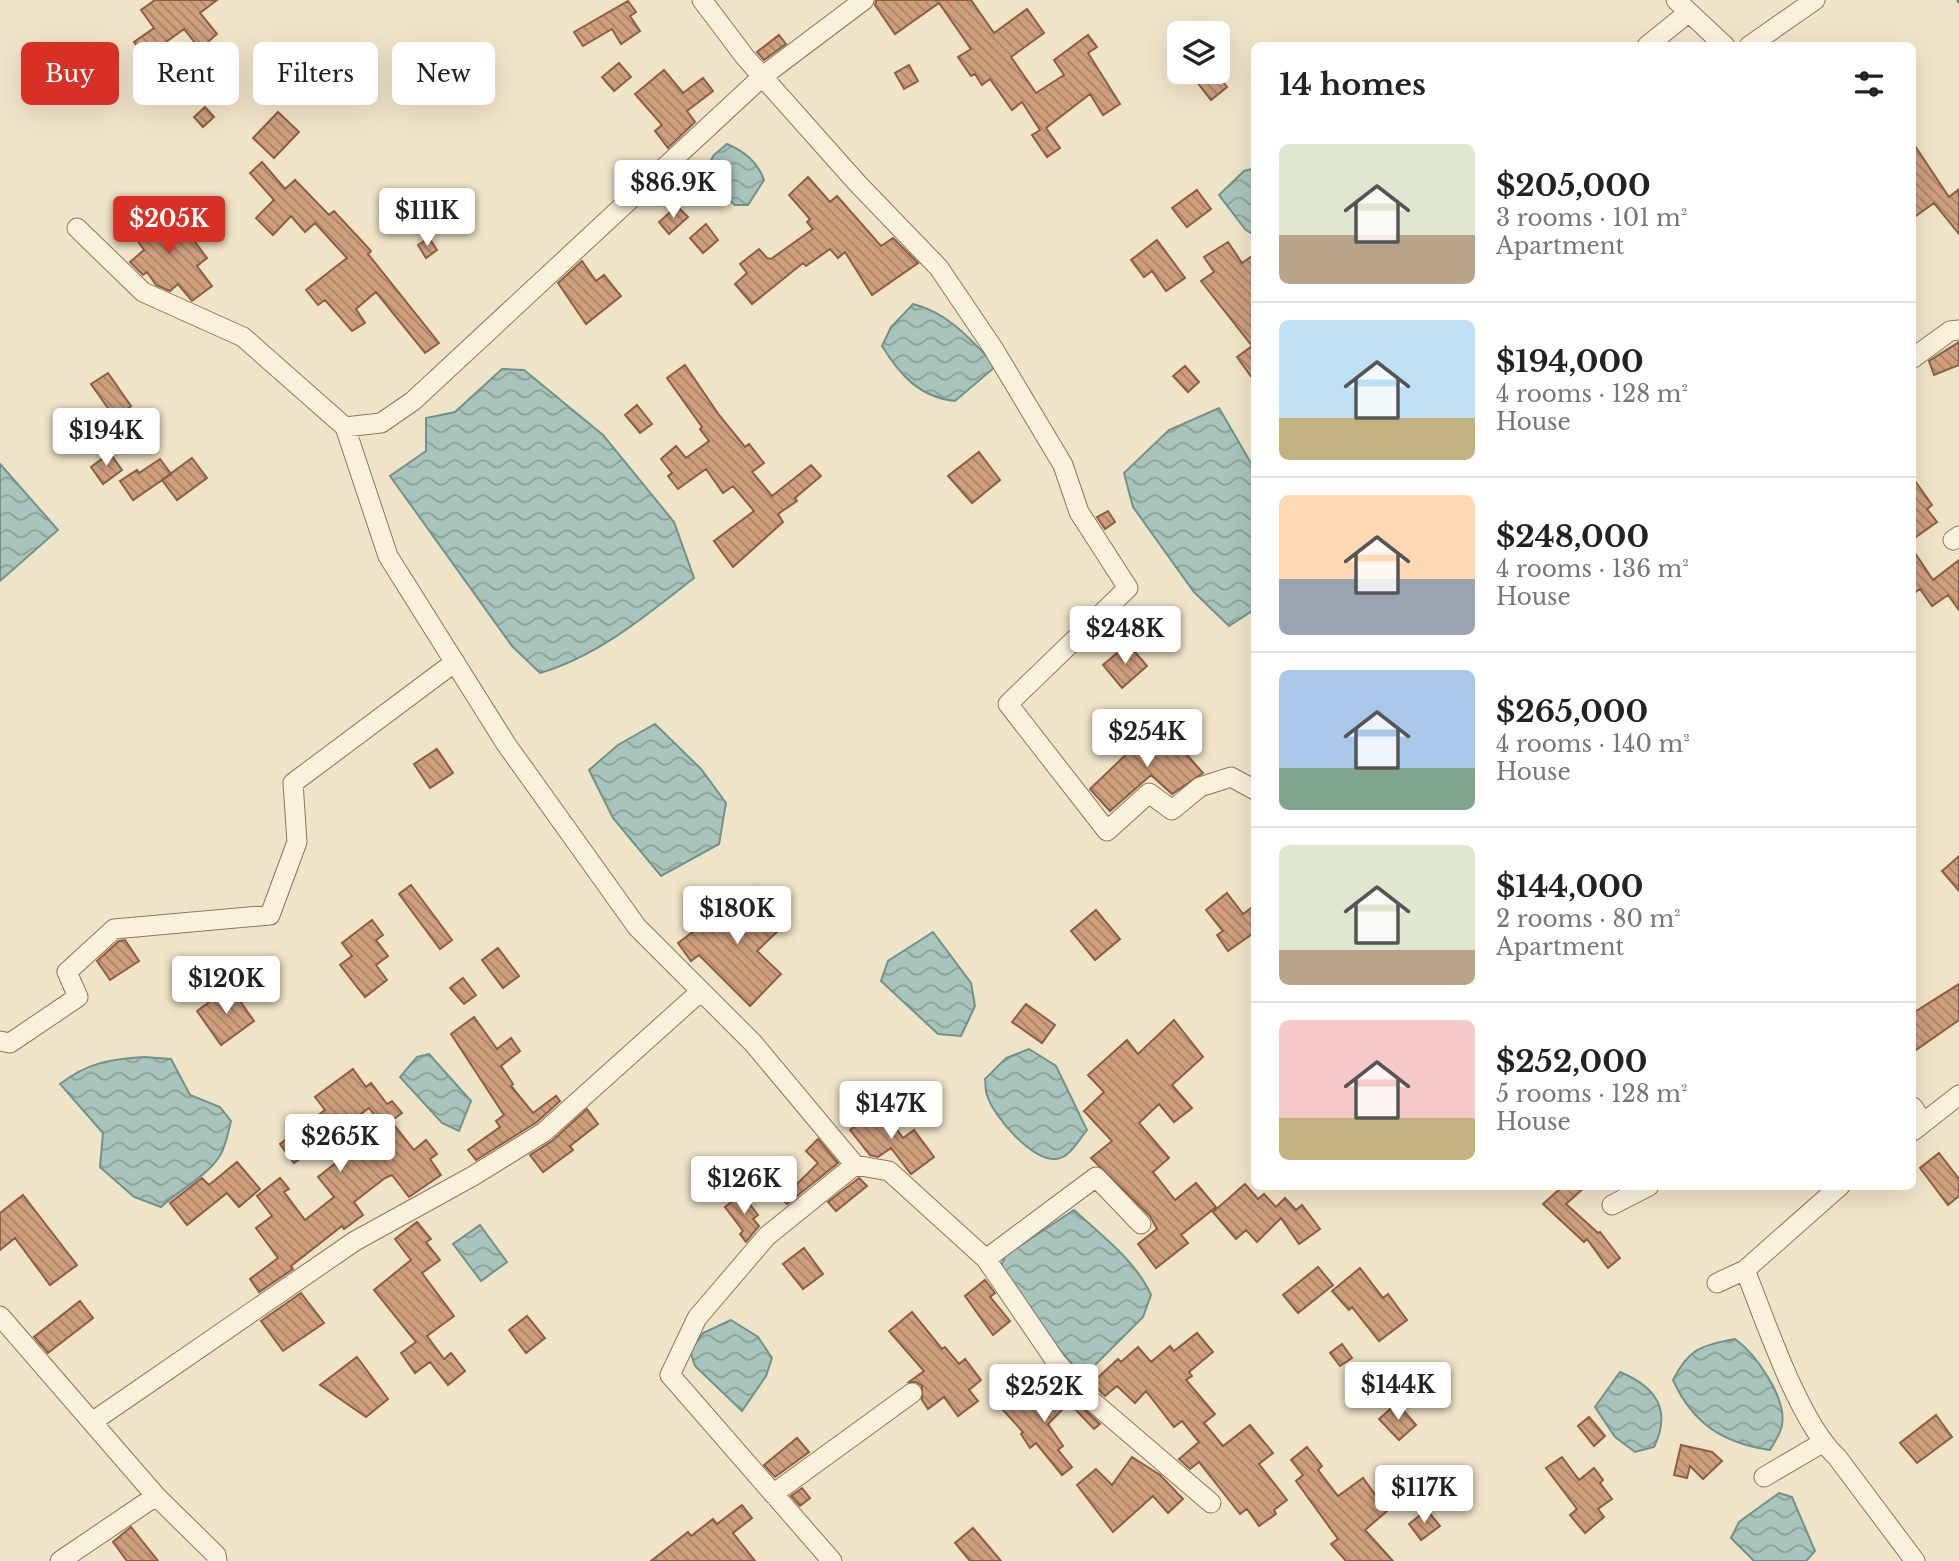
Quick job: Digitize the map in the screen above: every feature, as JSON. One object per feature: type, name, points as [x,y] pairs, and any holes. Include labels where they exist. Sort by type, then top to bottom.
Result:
[{"type":"street","points":[[702,0],[763,76],[858,184],[939,268],[993,348],[1063,465],[1079,512],[1128,588],[1008,704],[1107,831],[1149,793],[1172,810],[1200,787],[1231,777],[1251,788]]},
{"type":"street","points":[[345,427],[381,423],[414,401],[763,76],[864,0]]},
{"type":"street","points":[[1755,42],[1815,0]]},
{"type":"street","points":[[1650,42],[1682,6],[1721,42]]},
{"type":"street","points":[[77,228],[143,292],[243,337],[345,427],[388,556],[506,744],[637,927],[753,1043],[855,1165],[889,1171],[986,1259],[1057,1363],[1083,1392],[1211,1503]]},
{"type":"street","points":[[1916,356],[1950,331],[1959,330]]},
{"type":"street","points":[[0,1041],[10,1042],[78,997],[67,972],[114,929],[270,915],[298,842],[293,783],[455,662]]},
{"type":"street","points":[[92,1422],[355,1241],[473,1176],[544,1132],[701,991]]},
{"type":"street","points":[[1916,1120],[1959,1095]]},
{"type":"street","points":[[832,1561],[670,1375],[697,1318],[767,1236],[855,1165]]},
{"type":"street","points":[[986,1259],[1096,1177],[1141,1224]]},
{"type":"street","points":[[1612,1205],[1641,1190]]},
{"type":"street","points":[[1717,1283],[1745,1270],[1835,1190]]},
{"type":"street","points":[[1745,1270],[1785,1368],[1822,1443],[1837,1457],[1915,1561]]},
{"type":"street","points":[[0,1316],[156,1496],[216,1555],[217,1561]]},
{"type":"street","points":[[773,1494],[912,1392]]},
{"type":"street","points":[[1764,1477],[1822,1443]]},
{"type":"street","points":[[60,1561],[156,1496]]},
{"type":"water","points":[[727,144],[750,158],[764,180],[748,205],[735,205],[707,182],[705,171],[714,155]]},
{"type":"water","points":[[1251,169],[1251,233],[1219,195],[1244,171]]},
{"type":"water","points":[[913,304],[948,321],[996,366],[955,401],[931,395],[912,383],[882,346],[891,327]]},
{"type":"water","points":[[502,369],[524,370],[603,435],[674,522],[694,578],[640,620],[602,645],[561,666],[540,673],[512,646],[390,476],[426,451],[426,418],[455,412]]},
{"type":"water","points":[[1219,408],[1251,463],[1251,612],[1229,626],[1194,592],[1133,507],[1124,473],[1169,430]]},
{"type":"water","points":[[0,464],[58,530],[0,581]]},
{"type":"water","points":[[655,724],[701,769],[726,803],[719,844],[661,876],[613,818],[589,770],[618,745]]},
{"type":"water","points":[[933,932],[971,983],[975,1006],[961,1036],[938,1034],[881,981],[888,961]]},
{"type":"water","points":[[1029,1049],[1056,1066],[1087,1130],[1070,1152],[1061,1158],[1046,1158],[1025,1145],[1005,1125],[986,1093],[985,1079],[1006,1058]]},
{"type":"water","points":[[429,1054],[471,1101],[459,1131],[442,1123],[400,1077],[417,1057]]},
{"type":"water","points":[[144,1057],[171,1059],[190,1095],[220,1107],[231,1121],[223,1149],[214,1164],[161,1207],[134,1197],[100,1167],[103,1133],[60,1084],[99,1063]]},
{"type":"water","points":[[1074,1210],[1127,1260],[1151,1295],[1143,1317],[1090,1370],[1077,1370],[1005,1285],[1000,1268],[1006,1255]]},
{"type":"water","points":[[480,1225],[507,1262],[481,1281],[453,1244]]},
{"type":"water","points":[[731,1320],[758,1337],[772,1358],[766,1376],[742,1411],[695,1366],[690,1351],[703,1333]]},
{"type":"water","points":[[1735,1339],[1760,1365],[1780,1402],[1782,1425],[1770,1450],[1738,1442],[1711,1429],[1690,1409],[1673,1380],[1685,1361],[1697,1350]]},
{"type":"water","points":[[1620,1372],[1643,1385],[1657,1401],[1661,1422],[1654,1447],[1635,1452],[1615,1437],[1595,1407]]},
{"type":"water","points":[[1779,1493],[1792,1497],[1815,1551],[1806,1561],[1754,1561],[1731,1538],[1739,1522]]},
{"type":"building","points":[[155,0],[217,0],[200,13],[217,34],[208,42],[194,42],[184,29],[166,42],[134,42],[154,28],[141,10]]},
{"type":"building","points":[[876,0],[971,0],[994,33],[1027,9],[1044,33],[1011,57],[1036,93],[1064,75],[1054,60],[1088,35],[1097,47],[1088,53],[1120,104],[1103,115],[1090,94],[1046,128],[1060,148],[1047,157],[1032,135],[1040,130],[1022,102],[1012,110],[990,79],[982,85],[975,74],[971,76],[958,57],[971,49],[939,3],[895,34],[875,5]]},
{"type":"building","points":[[628,1],[636,12],[630,16],[640,31],[621,44],[612,29],[583,46],[574,32]]},
{"type":"building","points":[[779,35],[786,44],[764,60],[757,52]]},
{"type":"building","points":[[619,63],[631,77],[614,91],[602,77]]},
{"type":"building","points":[[909,65],[918,81],[904,89],[895,73]]},
{"type":"building","points":[[664,70],[683,93],[703,78],[713,91],[687,111],[695,122],[668,148],[655,131],[662,125],[635,94]]},
{"type":"building","points":[[1198,84],[1225,84],[1227,87],[1211,100]]},
{"type":"building","points":[[205,107],[214,117],[203,127],[194,117]]},
{"type":"building","points":[[278,112],[299,132],[274,158],[253,138]]},
{"type":"building","points":[[1916,148],[1949,197],[1959,189],[1959,234],[1934,203],[1916,216]]},
{"type":"building","points":[[262,162],[285,189],[295,180],[329,215],[334,211],[371,251],[368,254],[439,343],[425,353],[376,292],[356,309],[365,323],[352,331],[325,300],[318,305],[306,290],[347,258],[315,223],[305,232],[291,216],[273,235],[256,218],[274,200],[250,173]]},
{"type":"building","points":[[808,177],[830,202],[837,196],[881,246],[893,238],[918,263],[872,295],[845,252],[838,258],[830,249],[806,266],[803,263],[752,304],[735,284],[747,273],[740,264],[759,249],[771,259],[813,229],[807,222],[810,219],[789,195]]},
{"type":"building","points":[[1197,190],[1211,209],[1187,227],[1172,208]]},
{"type":"building","points":[[677,206],[688,217],[669,234],[659,222]]},
{"type":"building","points":[[143,209],[163,235],[180,222],[207,258],[197,266],[212,286],[192,301],[178,284],[170,291],[156,285],[147,272],[143,275],[130,262],[144,250],[125,223]]},
{"type":"building","points":[[706,224],[718,240],[703,253],[690,238]]},
{"type":"building","points":[[429,238],[437,250],[426,258],[418,245]]},
{"type":"building","points":[[1157,240],[1185,278],[1166,291],[1152,271],[1144,277],[1131,260]]},
{"type":"building","points":[[1228,242],[1242,263],[1251,257],[1251,345],[1201,281],[1214,272],[1204,257]]},
{"type":"building","points":[[582,261],[596,281],[604,275],[621,296],[586,324],[558,283]]},
{"type":"building","points":[[1959,342],[1959,365],[1934,375],[1929,361]]},
{"type":"building","points":[[1251,347],[1251,376],[1237,357]]},
{"type":"building","points":[[685,365],[719,415],[745,447],[749,444],[764,463],[752,472],[772,496],[811,465],[821,476],[795,498],[797,501],[778,514],[783,522],[733,567],[714,541],[754,511],[733,486],[723,493],[706,469],[678,489],[668,476],[672,473],[661,459],[676,446],[686,458],[709,441],[667,378]]},
{"type":"building","points":[[1185,366],[1199,382],[1188,392],[1173,376]]},
{"type":"building","points":[[108,373],[131,406],[115,418],[91,384]]},
{"type":"building","points":[[637,405],[652,424],[640,433],[625,415]]},
{"type":"building","points":[[979,452],[1000,480],[972,503],[948,476]]},
{"type":"building","points":[[110,453],[122,470],[103,484],[91,467]]},
{"type":"building","points":[[192,458],[207,478],[177,500],[162,480]]},
{"type":"building","points":[[160,459],[171,474],[133,500],[120,481],[137,470],[139,473]]},
{"type":"building","points":[[1916,482],[1932,505],[1927,509],[1937,522],[1916,537]]},
{"type":"building","points":[[1108,511],[1115,522],[1105,529],[1097,517]]},
{"type":"building","points":[[1916,554],[1933,580],[1959,560],[1959,610],[1948,595],[1932,606],[1920,589],[1916,592]]},
{"type":"building","points":[[1128,644],[1147,666],[1122,688],[1103,665]]},
{"type":"building","points":[[1159,723],[1203,773],[1172,794],[1151,775],[1110,811],[1090,789]]},
{"type":"building","points":[[437,749],[453,773],[430,788],[414,764]]},
{"type":"building","points":[[1959,856],[1959,891],[1942,871]]},
{"type":"building","points":[[411,885],[452,940],[440,949],[399,894]]},
{"type":"building","points":[[754,887],[765,901],[757,906],[780,929],[757,951],[781,974],[750,1006],[699,955],[691,961],[678,943]]},
{"type":"building","points":[[1227,893],[1243,914],[1251,908],[1251,935],[1228,951],[1217,935],[1223,931],[1206,910]]},
{"type":"building","points":[[1096,910],[1120,939],[1095,960],[1071,931]]},
{"type":"building","points":[[372,920],[383,935],[376,940],[388,956],[376,965],[387,980],[365,997],[340,965],[352,956],[342,943]]},
{"type":"building","points":[[125,940],[139,961],[110,980],[97,961],[119,941]]},
{"type":"building","points":[[498,948],[519,976],[503,988],[482,960]]},
{"type":"building","points":[[463,978],[476,995],[464,1004],[450,988]]},
{"type":"building","points":[[1959,984],[1959,1020],[1916,1050],[1916,1011]]},
{"type":"building","points":[[230,987],[254,1021],[221,1045],[197,1011]]},
{"type":"building","points":[[1026,1004],[1055,1025],[1042,1043],[1012,1022]]},
{"type":"building","points":[[474,1017],[497,1049],[511,1038],[520,1051],[501,1066],[513,1084],[511,1086],[533,1113],[556,1096],[560,1101],[537,1122],[476,1160],[468,1150],[500,1127],[496,1121],[504,1115],[451,1034]]},
{"type":"building","points":[[1174,1020],[1203,1057],[1172,1085],[1192,1108],[1174,1122],[1159,1104],[1139,1123],[1169,1158],[1153,1172],[1175,1200],[1196,1183],[1216,1207],[1181,1235],[1188,1243],[1156,1268],[1138,1244],[1157,1229],[1150,1216],[1091,1158],[1112,1141],[1084,1111],[1104,1092],[1088,1075],[1127,1040],[1138,1054]]},
{"type":"building","points":[[353,1069],[366,1087],[371,1083],[387,1104],[392,1101],[402,1113],[391,1121],[414,1150],[426,1140],[437,1154],[430,1159],[441,1175],[409,1197],[392,1175],[385,1178],[354,1202],[363,1215],[344,1229],[342,1226],[291,1266],[293,1269],[259,1292],[250,1279],[278,1258],[256,1228],[272,1216],[257,1196],[280,1178],[289,1189],[284,1192],[305,1220],[334,1197],[318,1177],[383,1126],[369,1108],[294,1163],[280,1144],[325,1110],[315,1097]]},
{"type":"building","points":[[881,1108],[903,1138],[914,1130],[934,1157],[911,1174],[891,1148],[878,1157],[870,1155],[850,1130]]},
{"type":"building","points":[[587,1109],[598,1124],[570,1146],[573,1150],[543,1172],[530,1155],[552,1141]]},
{"type":"building","points":[[818,1139],[838,1163],[787,1204],[782,1199],[818,1163],[806,1151]]},
{"type":"building","points":[[1939,1153],[1959,1179],[1959,1196],[1948,1205],[1920,1168]]},
{"type":"building","points":[[237,1162],[260,1189],[239,1207],[227,1193],[187,1225],[170,1203],[202,1178],[209,1185]]},
{"type":"building","points":[[859,1178],[867,1186],[836,1211],[828,1202]]},
{"type":"building","points":[[1245,1184],[1258,1199],[1264,1194],[1276,1207],[1285,1198],[1296,1210],[1302,1205],[1320,1229],[1299,1244],[1281,1218],[1257,1242],[1246,1230],[1236,1239],[1213,1212]]},
{"type":"building","points":[[1559,1190],[1582,1190],[1566,1204],[1600,1232],[1620,1258],[1608,1268],[1587,1239],[1584,1242],[1543,1204]]},
{"type":"building","points":[[742,1194],[758,1215],[753,1219],[759,1226],[746,1242],[740,1234],[743,1231],[725,1207]]},
{"type":"building","points":[[23,1195],[77,1265],[50,1285],[15,1238],[0,1250],[0,1213]]},
{"type":"building","points":[[417,1222],[431,1239],[426,1242],[440,1260],[422,1273],[454,1316],[427,1336],[444,1359],[451,1353],[465,1371],[448,1385],[430,1362],[415,1373],[401,1353],[416,1342],[374,1290],[411,1260],[395,1239]]},
{"type":"building","points":[[804,1248],[823,1274],[803,1289],[783,1264]]},
{"type":"building","points":[[1318,1267],[1333,1285],[1298,1313],[1283,1295]]},
{"type":"building","points":[[1360,1268],[1383,1298],[1388,1294],[1407,1320],[1379,1341],[1352,1307],[1349,1310],[1332,1291]]},
{"type":"building","points":[[985,1280],[995,1293],[990,1297],[1010,1321],[993,1335],[965,1296]]},
{"type":"building","points":[[301,1293],[324,1323],[283,1351],[261,1321]]},
{"type":"building","points":[[80,1301],[93,1318],[48,1353],[34,1337]]},
{"type":"building","points":[[912,1312],[942,1349],[945,1347],[959,1364],[965,1359],[981,1380],[969,1390],[978,1401],[958,1416],[944,1397],[928,1409],[922,1400],[922,1386],[909,1382],[924,1371],[889,1331]]},
{"type":"building","points":[[527,1316],[545,1338],[526,1353],[509,1330]]},
{"type":"building","points":[[1197,1333],[1213,1352],[1189,1372],[1192,1376],[1186,1380],[1215,1414],[1204,1423],[1223,1446],[1250,1425],[1273,1453],[1259,1464],[1287,1500],[1274,1510],[1276,1514],[1259,1526],[1247,1509],[1240,1514],[1199,1462],[1190,1469],[1179,1459],[1199,1442],[1182,1421],[1174,1427],[1146,1391],[1135,1403],[1117,1386],[1105,1396],[1092,1383],[1118,1359],[1121,1362],[1138,1347],[1151,1362],[1170,1346],[1174,1351]]},
{"type":"building","points":[[1342,1344],[1352,1358],[1340,1366],[1330,1353]]},
{"type":"building","points":[[357,1357],[388,1399],[366,1417],[320,1385]]},
{"type":"building","points":[[1435,1368],[1448,1382],[1427,1404],[1414,1388]]},
{"type":"building","points":[[1026,1391],[1040,1407],[1056,1391],[1069,1403],[1048,1424],[1063,1446],[1058,1450],[1072,1467],[1062,1475],[1036,1443],[1030,1448],[1021,1434],[1023,1432],[1002,1409]]},
{"type":"building","points":[[1073,1399],[1100,1424],[1094,1429],[1069,1403]]},
{"type":"building","points":[[1397,1403],[1416,1425],[1399,1440],[1379,1419]]},
{"type":"building","points":[[1936,1415],[1952,1437],[1917,1463],[1900,1443]]},
{"type":"building","points":[[1589,1417],[1605,1436],[1594,1446],[1578,1426]]},
{"type":"building","points":[[797,1438],[809,1452],[775,1477],[764,1465]]},
{"type":"building","points":[[1681,1445],[1712,1452],[1722,1461],[1703,1479],[1690,1466],[1687,1478],[1674,1475]]},
{"type":"building","points":[[1307,1447],[1322,1466],[1318,1470],[1338,1496],[1363,1478],[1379,1500],[1411,1479],[1416,1486],[1365,1530],[1393,1561],[1346,1561],[1331,1544],[1338,1539],[1296,1481],[1303,1475],[1291,1460]]},
{"type":"building","points":[[1132,1457],[1160,1475],[1183,1499],[1168,1513],[1153,1496],[1113,1532],[1077,1485],[1096,1469],[1112,1485]]},
{"type":"building","points":[[1562,1457],[1579,1480],[1594,1468],[1603,1480],[1600,1483],[1612,1499],[1598,1509],[1604,1517],[1585,1533],[1570,1515],[1577,1509],[1546,1468]]},
{"type":"building","points":[[802,1488],[810,1498],[800,1506],[791,1496]]},
{"type":"building","points":[[742,1505],[752,1518],[733,1533],[755,1561],[651,1561],[688,1532],[691,1536],[713,1519],[717,1524]]},
{"type":"building","points":[[1427,1510],[1440,1526],[1421,1540],[1409,1524]]},
{"type":"building","points":[[131,1527],[158,1561],[127,1561],[113,1542]]},
{"type":"building","points":[[973,1528],[1001,1561],[970,1561],[955,1543]]}]
